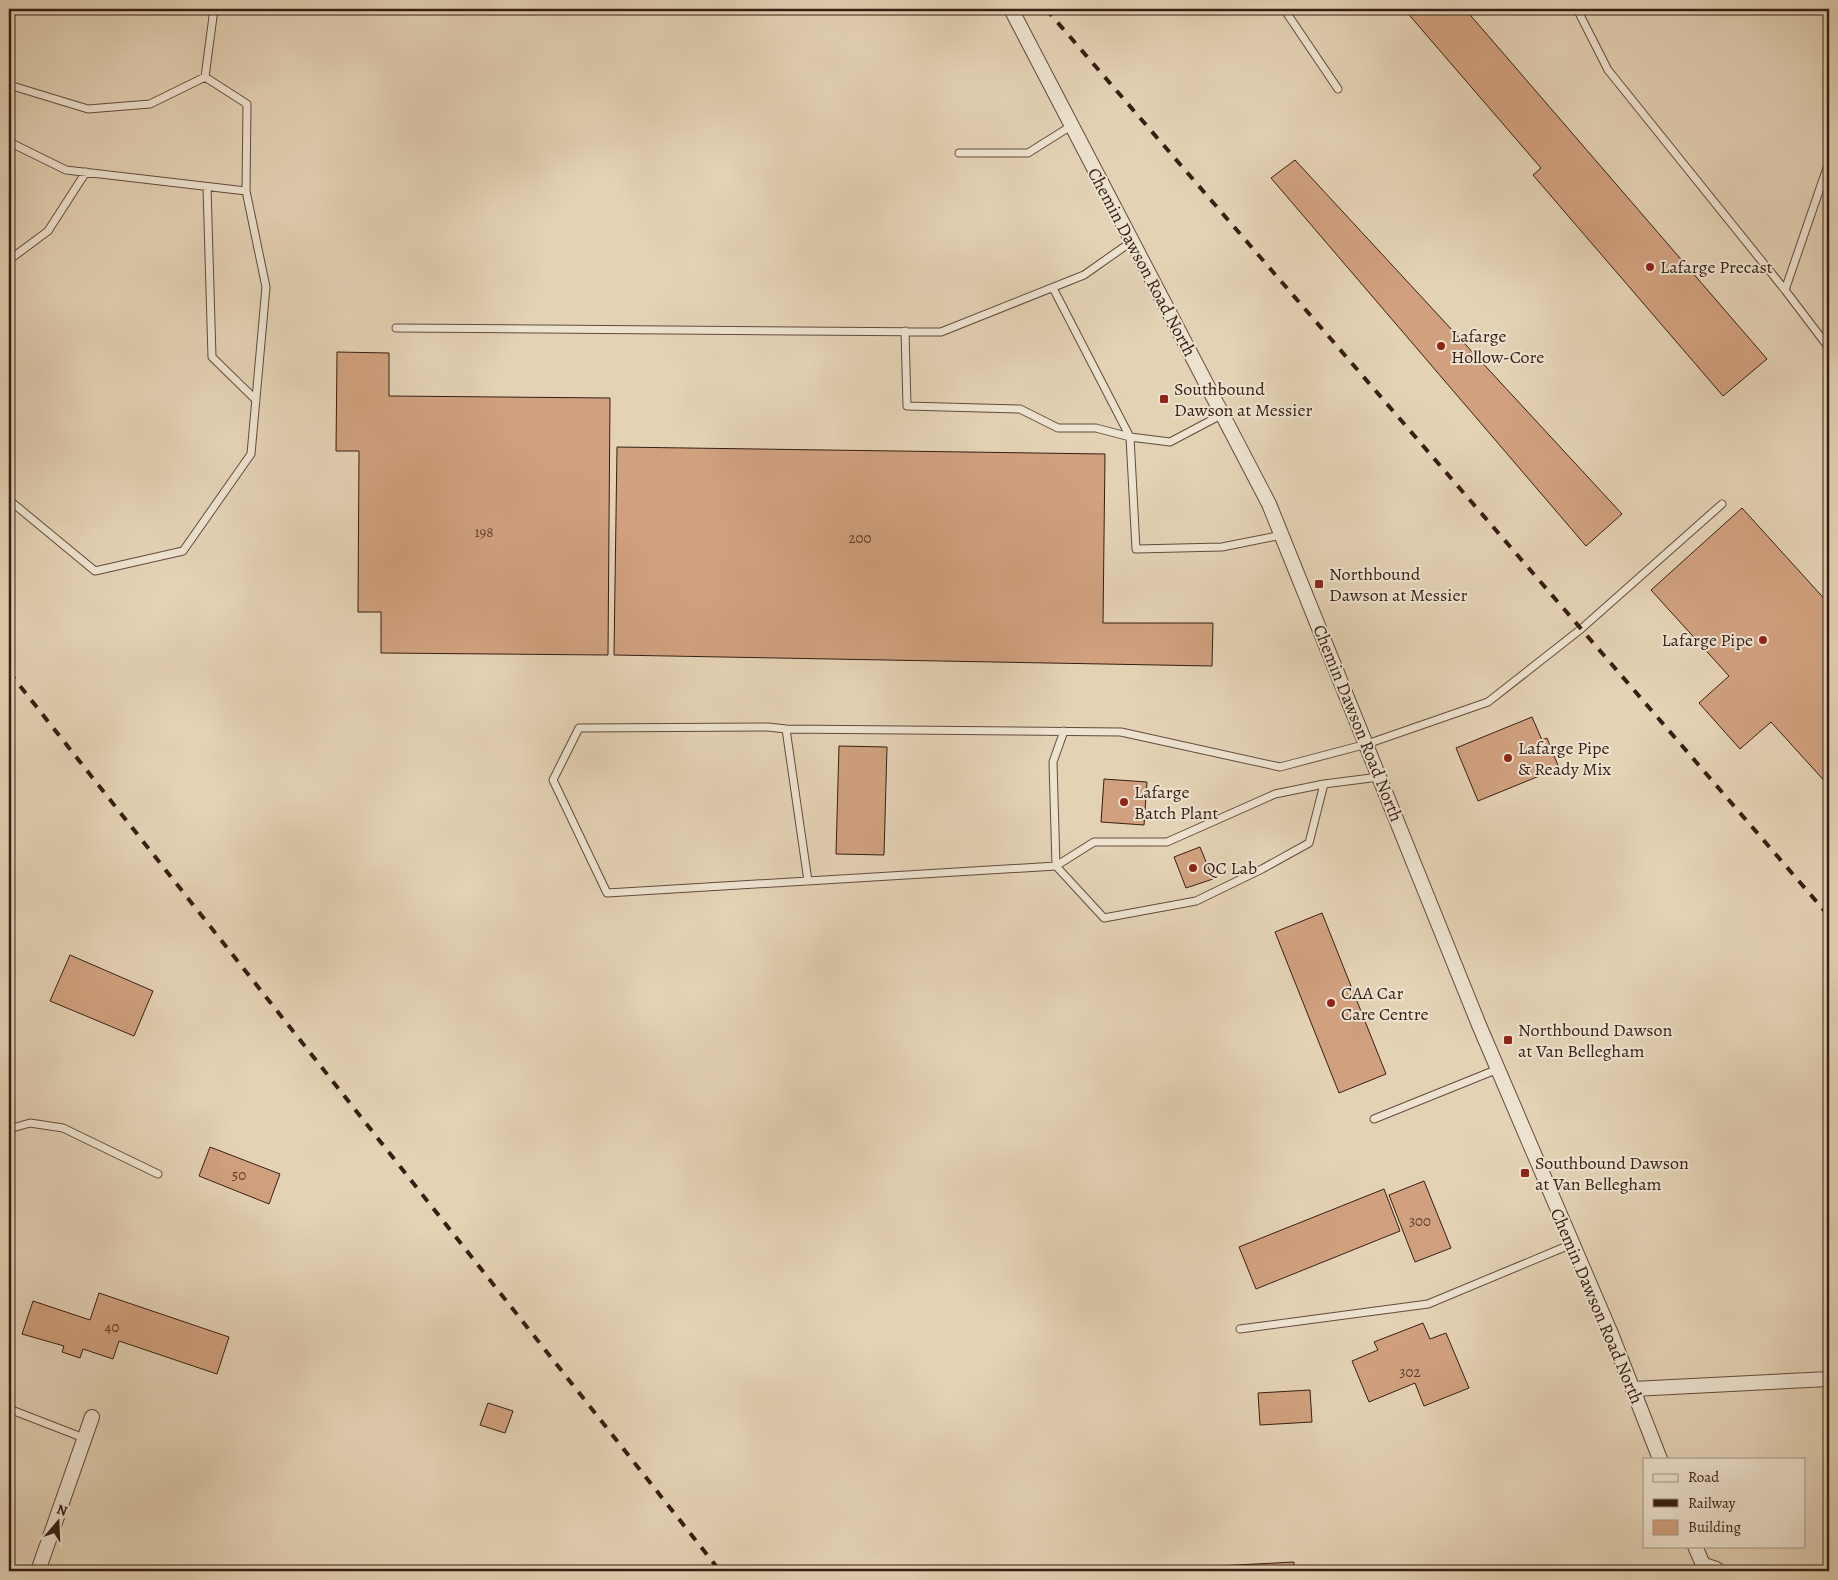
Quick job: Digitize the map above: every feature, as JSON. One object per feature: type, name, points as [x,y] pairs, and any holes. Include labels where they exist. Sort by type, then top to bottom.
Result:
[{"type":"street","name":"Chemin Dawson Road North","points":[[1011,9],[1131,242],[1223,414],[1283,535],[1379,778],[1633,1389],[1660,1458]]},
{"type":"street","points":[[1633,1389],[1829,1379]]},
{"type":"street","points":[[38,1571],[92,1418]]},
{"type":"street","points":[[1696,1548],[1708,1570]]},
{"type":"lane","points":[[205,77],[214,9]]},
{"type":"lane","points":[[1284,9],[1338,89]]},
{"type":"lane","points":[[1577,9],[1608,70],[1785,290],[1829,348]]},
{"type":"lane","points":[[9,85],[88,109],[150,104],[205,77]]},
{"type":"lane","points":[[9,500],[95,571],[183,552],[251,454],[266,286],[246,191],[247,104],[205,77]]},
{"type":"lane","points":[[959,153],[1028,153],[1071,126]]},
{"type":"lane","points":[[9,142],[66,170],[246,191]]},
{"type":"lane","points":[[1785,290],[1829,162]]},
{"type":"lane","points":[[9,260],[48,231],[86,172]]},
{"type":"lane","points":[[206,186],[212,357],[256,400]]},
{"type":"lane","points":[[396,328],[941,332],[1084,275],[1131,242]]},
{"type":"lane","points":[[1053,288],[1130,437],[1136,549],[1222,547],[1283,535]]},
{"type":"lane","points":[[905,331],[907,406],[1020,409],[1058,428],[1096,428],[1130,437],[1170,442],[1223,414]]},
{"type":"lane","points":[[1379,778],[1324,784],[1274,794],[1167,842],[1094,842],[1056,866],[607,893],[553,780],[579,728],[768,727],[786,729],[1121,732],[1280,767],[1367,744],[1488,702],[1581,629],[1722,504]]},
{"type":"lane","points":[[786,729],[808,881]]},
{"type":"lane","points":[[1064,732],[1053,762],[1056,866],[1104,918],[1196,901],[1262,869],[1309,843],[1324,784]]},
{"type":"lane","points":[[1374,1119],[1498,1068]]},
{"type":"lane","points":[[9,1129],[30,1123],[63,1128],[158,1174]]},
{"type":"lane","points":[[1240,1329],[1428,1304],[1572,1244]]},
{"type":"lane","points":[[9,1409],[84,1438]]},
{"type":"building","name":"Lafarge Precast","points":[[1404,9],[1465,9],[1767,359],[1723,396],[1533,175],[1541,168]]},
{"type":"building","name":"Lafarge Hollow-Core","points":[[1295,160],[1622,514],[1586,546],[1271,178]]},
{"type":"building","points":[[337,352],[389,353],[389,396],[610,398],[608,655],[381,653],[381,612],[358,612],[359,451],[336,451]]},
{"type":"building","points":[[617,447],[1105,454],[1103,623],[1213,623],[1212,666],[614,655]]},
{"type":"building","name":"Lafarge Pipe","points":[[1742,508],[1829,604],[1829,786],[1771,722],[1740,749],[1699,703],[1729,676],[1651,590]]},
{"type":"building","name":"Lafarge Pipe & Ready Mix","points":[[1532,717],[1542,740],[1547,738],[1559,768],[1478,801],[1456,748]]},
{"type":"building","points":[[839,746],[887,747],[884,855],[836,854]]},
{"type":"building","name":"Lafarge Batch Plant","points":[[1104,779],[1147,782],[1144,825],[1101,822]]},
{"type":"building","name":"QC Lab","points":[[1200,847],[1213,879],[1186,888],[1174,857]]},
{"type":"building","name":"CAA Car Care Centre","points":[[1322,913],[1386,1074],[1339,1093],[1275,932]]},
{"type":"building","points":[[70,955],[153,991],[134,1036],[50,1001]]},
{"type":"building","points":[[210,1147],[280,1174],[269,1204],[199,1176]]},
{"type":"building","points":[[1424,1181],[1451,1248],[1415,1262],[1389,1195]]},
{"type":"building","points":[[1384,1189],[1400,1231],[1256,1289],[1239,1247]]},
{"type":"building","points":[[99,1293],[229,1337],[217,1374],[119,1341],[113,1359],[83,1349],[80,1358],[62,1352],[64,1346],[22,1334],[33,1301],[90,1320]]},
{"type":"building","points":[[1423,1323],[1430,1339],[1446,1333],[1469,1388],[1424,1406],[1415,1383],[1369,1402],[1352,1361],[1378,1350],[1374,1342]]},
{"type":"building","points":[[1310,1390],[1312,1422],[1260,1425],[1258,1393]]},
{"type":"building","points":[[488,1403],[513,1411],[505,1433],[480,1425]]},
{"type":"building","points":[[1294,1562],[1294,1571],[1199,1571],[1199,1567]]},
{"type":"waterway","points":[[1588,1571],[1600,1567],[1619,1571]]},
{"type":"railway","points":[[1046,9],[1829,916]]},
{"type":"railway","points":[[9,672],[720,1571]]},
{"type":"place","name":"Lafarge Precast","points":[[1650,267]]},
{"type":"place","name":"Lafarge Hollow-Core","points":[[1441,346]]},
{"type":"place","name":"Southbound Dawson at Messier","points":[[1164,399]]},
{"type":"place","name":"Northbound Dawson at Messier","points":[[1319,584]]},
{"type":"place","name":"Lafarge Pipe","points":[[1763,640]]},
{"type":"place","name":"Lafarge Pipe & Ready Mix","points":[[1508,758]]},
{"type":"place","name":"Lafarge Batch Plant","points":[[1124,802]]},
{"type":"place","name":"QC Lab","points":[[1193,868]]},
{"type":"place","name":"CAA Car Care Centre","points":[[1331,1003]]},
{"type":"place","name":"Northbound Dawson at Van Bellegham","points":[[1508,1040]]},
{"type":"place","name":"Southbound Dawson at Van Bellegham","points":[[1525,1173]]}]
